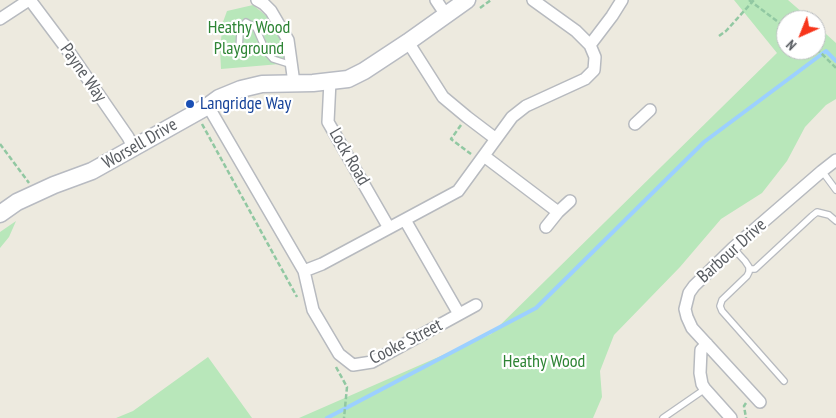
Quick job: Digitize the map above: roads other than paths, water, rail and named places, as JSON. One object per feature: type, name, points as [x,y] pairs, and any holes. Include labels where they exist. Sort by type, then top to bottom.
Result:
[{"type":"street","points":[[0,19],[30,0]]},
{"type":"street","name":"Payne Way","points":[[30,0],[72,56],[133,147]]},
{"type":"street","points":[[436,0],[446,15]]},
{"type":"street","name":"Worsell Drive","points":[[0,214],[17,202],[54,185],[92,171],[219,98],[241,89],[262,84],[313,83],[348,79],[364,72],[467,0]]},
{"type":"street","points":[[208,106],[304,270],[322,264],[458,191],[512,117],[526,106],[585,79],[594,70],[595,57],[590,45],[576,32],[533,0]]},
{"type":"street","points":[[590,45],[622,0]]},
{"type":"street","points":[[263,1],[288,40],[294,83]]},
{"type":"street","points":[[408,42],[444,97],[496,139]]},
{"type":"street","name":"Lock Road","points":[[330,81],[328,122],[389,228]]},
{"type":"street","points":[[635,124],[650,110]]},
{"type":"street","points":[[481,160],[558,212]]},
{"type":"street","name":"Barbour Drive","points":[[760,402],[692,328],[685,309],[689,292],[733,248],[836,160]]},
{"type":"street","points":[[546,227],[570,201]]},
{"type":"street","name":"Cooke Street","points":[[304,270],[313,310],[339,354],[353,365],[372,362],[459,314],[405,220]]},
{"type":"street","points":[[459,314],[476,305]]},
{"type":"street","points":[[707,344],[702,350],[700,373],[702,384],[731,418]]},
{"type":"lane","points":[[239,52],[240,30],[246,22],[256,28],[266,51],[273,59],[292,65]]},
{"type":"lane","points":[[822,171],[836,190]]},
{"type":"lane","points":[[749,269],[755,269],[817,212],[830,215],[836,221]]},
{"type":"lane","points":[[733,248],[746,261],[749,269],[747,276],[722,300],[720,306],[722,311],[784,381]]},
{"type":"lane","points":[[663,418],[705,389]]},
{"type":"waterway","points":[[327,418],[536,308],[704,142],[826,51],[836,61]]},
{"type":"place","name":"Langridge Way","points":[[190,104]]},
{"type":"park label","name":"Heathy Wood Playground","points":[[249,38]]},
{"type":"park label","name":"Heathy Wood","points":[[544,362]]}]
